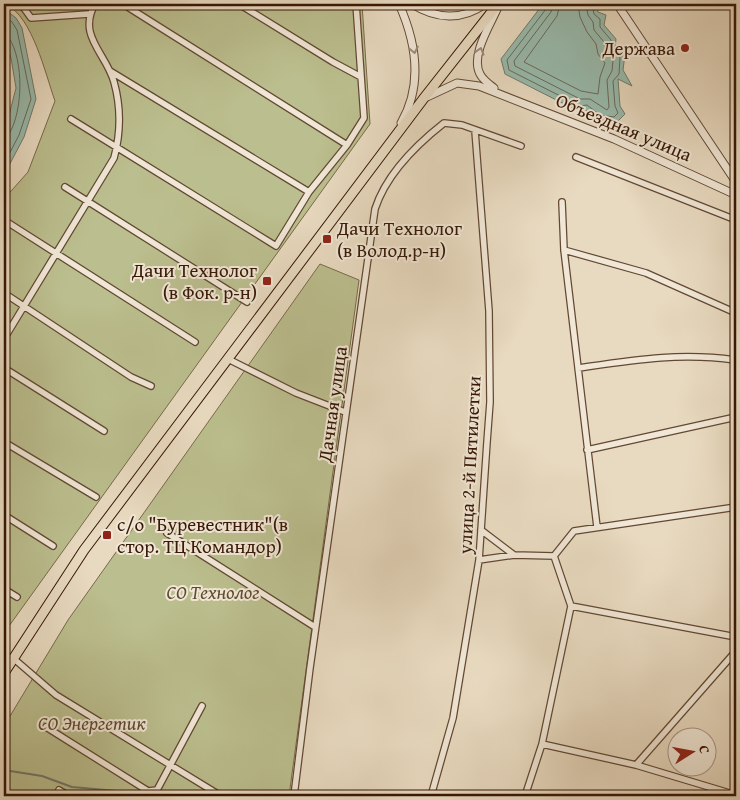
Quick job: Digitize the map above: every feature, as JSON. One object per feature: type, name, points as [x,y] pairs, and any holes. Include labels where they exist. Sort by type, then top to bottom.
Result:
[{"type":"main road","points":[[4,673],[84,550],[388,145],[499,4]]},
{"type":"street","points":[[21,4],[31,18],[89,14]]},
{"type":"street","points":[[4,339],[114,158],[117,146],[119,110],[113,79],[97,50],[89,28],[89,14],[95,4]]},
{"type":"street","points":[[123,4],[347,145]]},
{"type":"street","points":[[239,4],[332,62],[361,77]]},
{"type":"street","points":[[71,119],[276,246],[309,192],[347,145],[364,118],[356,4]]},
{"type":"street","points":[[388,145],[411,101],[414,80],[415,58],[408,25],[399,4]]},
{"type":"street","points":[[412,4],[434,14],[454,16],[476,10],[485,4]]},
{"type":"street","points":[[498,92],[484,80],[479,73],[477,64],[479,52],[499,4]]},
{"type":"street","points":[[617,4],[735,181],[734,186],[728,190]]},
{"type":"street","points":[[108,70],[309,192]]},
{"type":"street","name":"Объездная улица","points":[[424,98],[457,83],[479,86],[614,139],[736,195]]},
{"type":"street","name":"Дачная улица","points":[[294,796],[345,412],[375,209],[381,190],[422,140],[444,123],[462,125],[521,146]]},
{"type":"street","name":"улица 2-й Пятилетки","points":[[431,796],[453,718],[479,560],[490,402],[489,311],[475,131]]},
{"type":"street","points":[[576,157],[736,220]]},
{"type":"street","points":[[65,187],[247,302]]},
{"type":"street","points":[[562,202],[564,250],[597,527]]},
{"type":"street","points":[[4,220],[195,342]]},
{"type":"street","points":[[564,250],[646,273],[736,313]]},
{"type":"street","points":[[4,293],[131,377],[151,386]]},
{"type":"street","points":[[578,368],[652,356],[705,356],[735,360]]},
{"type":"street","points":[[228,359],[296,393],[345,412]]},
{"type":"street","points":[[4,368],[104,431]]},
{"type":"street","points":[[587,450],[736,417]]},
{"type":"street","points":[[4,442],[96,496]]},
{"type":"street","points":[[554,556],[574,531],[736,507]]},
{"type":"street","points":[[4,515],[53,546]]},
{"type":"street","points":[[481,530],[514,555]]},
{"type":"street","points":[[167,533],[315,628]]},
{"type":"street","points":[[479,560],[514,555],[554,556]]},
{"type":"street","points":[[525,796],[542,744],[571,606],[554,556]]},
{"type":"street","points":[[4,589],[17,597]]},
{"type":"street","points":[[571,606],[736,637]]},
{"type":"street","points":[[636,765],[736,651]]},
{"type":"street","points":[[13,658],[56,695],[221,796]]},
{"type":"street","points":[[46,727],[148,791],[157,790],[202,706]]},
{"type":"street","points":[[542,744],[636,765],[736,795]]},
{"type":"street","points":[[59,790],[69,796]]},
{"type":"green space","points":[[6,4],[362,4],[370,124],[4,633],[4,199],[28,172],[55,101],[31,33],[24,21]]},
{"type":"green space","name":"СО Технолог","points":[[320,264],[359,280],[289,796],[4,796],[4,726],[68,620]]},
{"type":"water","points":[[543,4],[597,4],[598,12],[606,15],[604,25],[616,39],[615,47],[625,54],[623,70],[632,86],[618,79],[620,106],[625,114],[616,123],[597,119],[586,110],[580,112],[505,74],[501,59]]},
{"type":"water","points":[[4,9],[16,18],[22,28],[36,99],[24,137],[4,175],[4,135],[16,88],[11,58],[4,38]]},
{"type":"waterway","points":[[4,770],[42,776],[72,787],[128,792],[136,796]]},
{"type":"place","name":"Держава","points":[[685,48]]},
{"type":"place","name":"Дачи Технолог (в Волод.р-н)","points":[[327,239]]},
{"type":"place","name":"Дачи Технолог (в Фок. р-н)","points":[[267,281]]},
{"type":"place","name":"с/о \"Буревестник\"(в стор. ТЦ Командор)","points":[[107,535]]},
{"type":"park label","name":"СО Энергетик","points":[[92,723]]}]
